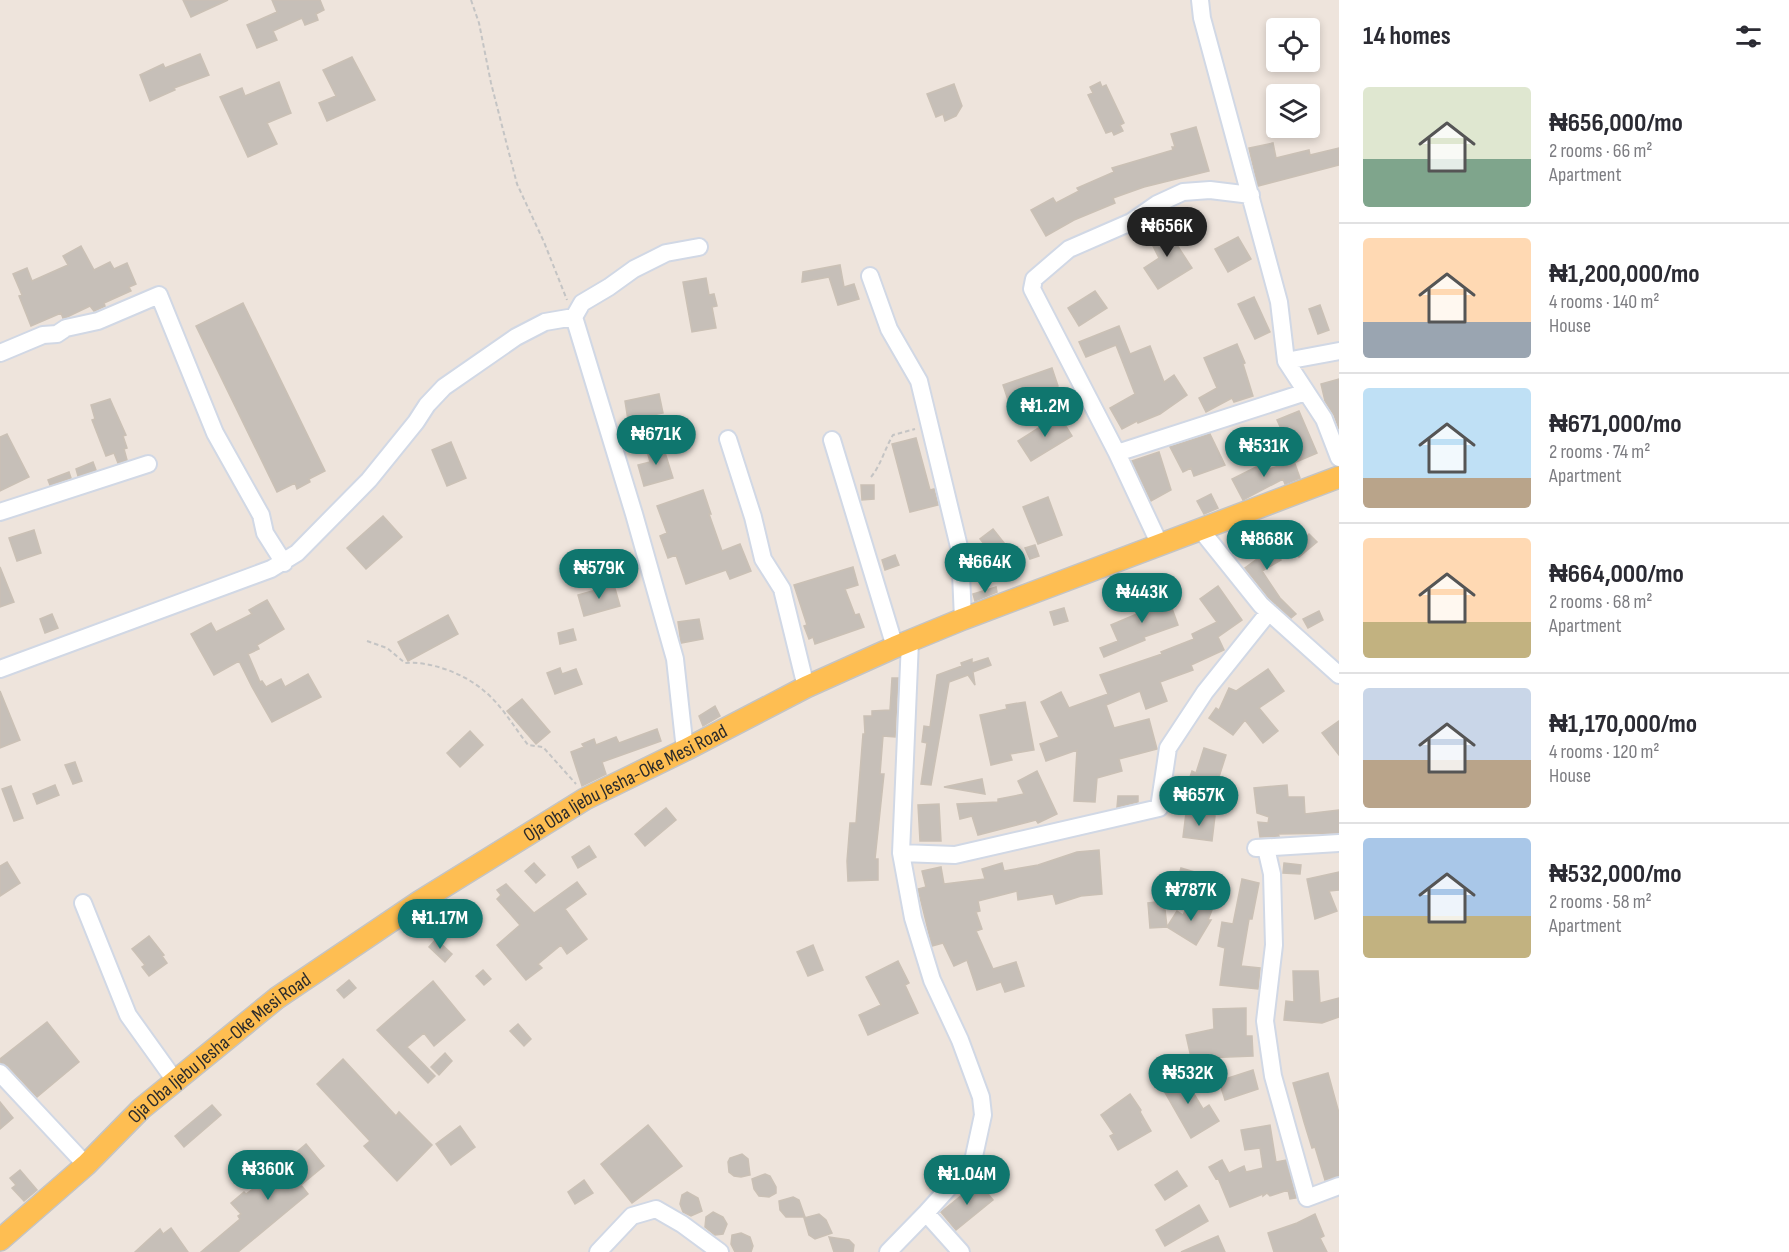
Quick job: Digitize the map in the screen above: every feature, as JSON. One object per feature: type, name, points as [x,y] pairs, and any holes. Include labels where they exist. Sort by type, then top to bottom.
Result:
[{"type":"main road","name":"Oja Oba Ijebu Jesha-Oke Mesi Road","points":[[0,1240],[86,1165],[141,1109],[277,998],[419,902],[585,799],[806,687],[903,644],[963,619],[1339,477]]},
{"type":"street","points":[[1200,0],[1202,18],[1279,302],[1286,361],[1324,419],[1339,458]]},
{"type":"street","points":[[1160,545],[1117,453],[1032,289],[1034,279],[1069,249],[1131,222],[1157,204],[1184,192],[1210,190],[1251,195]]},
{"type":"street","points":[[685,750],[675,659],[574,317],[582,303],[634,269],[666,253],[699,247]]},
{"type":"street","points":[[870,276],[889,329],[919,381],[960,551],[963,619]]},
{"type":"street","points":[[0,353],[44,335],[57,334],[66,328],[98,321],[159,295],[215,433],[261,515],[265,533],[284,563]]},
{"type":"street","points":[[0,669],[284,563],[297,553],[369,480],[444,387],[516,337],[545,322],[574,317]]},
{"type":"street","points":[[1286,361],[1339,351]]},
{"type":"street","points":[[1117,453],[1306,392]]},
{"type":"street","points":[[728,439],[753,517],[763,559],[782,589],[806,687]]},
{"type":"street","points":[[832,440],[903,644],[901,853],[914,918],[932,980],[960,1040],[981,1097],[983,1115],[973,1161],[888,1252]]},
{"type":"street","points":[[0,512],[148,464]]},
{"type":"street","points":[[1200,529],[1269,612],[1339,675]]},
{"type":"street","points":[[901,853],[955,855],[1159,808],[1168,748],[1206,692],[1269,612]]},
{"type":"street","points":[[1339,843],[1261,848],[1272,874],[1274,945],[1265,1021],[1273,1076],[1307,1198],[1339,1186]]},
{"type":"street","points":[[83,903],[128,1015],[176,1082]]},
{"type":"street","points":[[0,1073],[86,1165]]},
{"type":"street","points":[[598,1252],[632,1216],[657,1209],[720,1252]]},
{"type":"street","points":[[926,1213],[961,1252]]},
{"type":"path","points":[[471,0],[479,23],[491,83],[517,184],[544,242],[574,317]]},
{"type":"path","points":[[871,477],[877,470],[883,451],[892,435],[930,427]]},
{"type":"path","points":[[367,641],[387,648],[405,663],[416,662],[453,672],[484,690],[528,745],[543,747],[574,779],[585,799]]},
{"type":"building","points":[[183,0],[228,0],[191,17]]},
{"type":"building","points":[[272,0],[320,0],[324,10],[316,14],[318,20],[305,25],[302,18],[273,31],[277,40],[257,48],[247,25],[277,12]]},
{"type":"building","points":[[200,54],[209,75],[174,88],[175,90],[150,101],[140,75],[163,64],[165,68]]},
{"type":"building","points":[[352,57],[375,100],[327,121],[319,103],[336,96],[323,70]]},
{"type":"building","points":[[279,82],[291,113],[267,123],[277,144],[248,157],[220,97],[242,88],[245,96]]},
{"type":"building","points":[[1100,82],[1102,87],[1106,85],[1124,123],[1120,125],[1123,131],[1114,135],[1112,131],[1106,133],[1088,95],[1093,93],[1090,87]]},
{"type":"building","points":[[954,84],[962,106],[956,116],[945,121],[943,114],[936,117],[927,94]]},
{"type":"building","points":[[1196,127],[1209,171],[1144,187],[1113,198],[1115,203],[1074,220],[1046,236],[1031,210],[1053,198],[1056,203],[1079,191],[1077,188],[1114,172],[1112,168],[1173,150],[1172,147],[1175,147],[1171,134]]},
{"type":"building","points":[[1273,143],[1276,158],[1309,150],[1310,155],[1339,148],[1339,165],[1258,186],[1249,148]]},
{"type":"building","points":[[1172,224],[1181,243],[1177,245],[1192,268],[1158,289],[1144,268],[1159,258],[1148,236]]},
{"type":"building","points":[[1238,237],[1251,259],[1228,272],[1215,249]]},
{"type":"building","points":[[81,246],[94,270],[110,262],[114,269],[127,263],[136,284],[129,287],[131,291],[104,303],[105,306],[94,311],[90,306],[67,317],[63,318],[61,313],[31,326],[13,274],[27,268],[32,281],[68,265],[63,256]]},
{"type":"building","points":[[840,265],[844,287],[854,284],[859,299],[838,305],[829,277],[802,282],[803,272]]},
{"type":"building","points":[[706,278],[709,295],[714,294],[717,306],[712,307],[716,328],[692,332],[683,282]]},
{"type":"building","points":[[1095,291],[1107,308],[1079,326],[1068,308]]},
{"type":"building","points":[[1254,297],[1270,332],[1255,339],[1238,304]]},
{"type":"building","points":[[243,303],[325,471],[309,479],[310,482],[297,489],[295,483],[277,492],[196,326]]},
{"type":"building","points":[[1320,305],[1329,330],[1318,334],[1309,309]]},
{"type":"building","points":[[1119,326],[1130,354],[1150,346],[1164,382],[1174,375],[1187,395],[1160,414],[1138,423],[1137,421],[1122,429],[1110,408],[1135,394],[1116,345],[1086,357],[1079,342]]},
{"type":"building","points":[[1237,344],[1245,363],[1243,364],[1253,396],[1234,402],[1232,398],[1206,412],[1199,398],[1217,388],[1204,358]]},
{"type":"building","points":[[1052,368],[1058,386],[1009,403],[1003,385]]},
{"type":"building","points":[[1339,379],[1339,429],[1325,401],[1321,384]]},
{"type":"building","points":[[659,394],[663,413],[628,420],[625,401]]},
{"type":"building","points":[[110,399],[126,435],[123,436],[127,448],[124,449],[127,460],[118,463],[114,453],[106,456],[92,420],[95,419],[91,405]]},
{"type":"building","points":[[1299,411],[1317,453],[1296,462],[1277,420]]},
{"type":"building","points":[[1059,415],[1072,436],[1031,461],[1018,441]]},
{"type":"building","points":[[7,434],[29,477],[0,491],[0,437]]},
{"type":"building","points":[[1210,434],[1225,465],[1194,476],[1191,468],[1183,472],[1170,447]]},
{"type":"building","points":[[916,438],[930,490],[934,489],[938,505],[910,512],[892,444]]},
{"type":"building","points":[[451,442],[466,478],[447,486],[432,450]]},
{"type":"building","points":[[662,443],[673,478],[644,486],[638,465],[650,462],[646,447]]},
{"type":"building","points":[[1159,452],[1171,490],[1151,501],[1132,461]]},
{"type":"building","points":[[1294,461],[1300,478],[1285,484],[1283,479],[1243,500],[1232,479],[1266,462],[1269,469]]},
{"type":"building","points":[[93,462],[96,470],[78,476],[76,469]]},
{"type":"building","points":[[69,472],[71,478],[50,485],[48,480]]},
{"type":"building","points":[[861,485],[874,485],[874,499],[862,500]]},
{"type":"building","points":[[703,490],[722,551],[740,544],[751,571],[730,579],[726,570],[686,584],[676,555],[668,558],[660,536],[667,533],[657,506]]},
{"type":"building","points":[[1211,494],[1218,508],[1204,514],[1197,501]]},
{"type":"building","points":[[1048,497],[1062,535],[1038,544],[1023,507]]},
{"type":"building","points":[[383,516],[402,537],[366,569],[347,548]]},
{"type":"building","points":[[993,529],[1005,544],[992,554],[980,539]]},
{"type":"building","points":[[34,530],[41,553],[17,561],[9,538]]},
{"type":"building","points":[[1266,534],[1281,560],[1262,571],[1280,598],[1296,614],[1291,618],[1269,598],[1245,568],[1261,556],[1252,541]]},
{"type":"building","points":[[1309,534],[1317,542],[1299,557],[1292,549]]},
{"type":"building","points":[[1035,545],[1039,556],[1030,559],[1025,548]]},
{"type":"building","points":[[895,555],[899,565],[885,570],[882,560]]},
{"type":"building","points":[[0,567],[14,602],[0,607]]},
{"type":"building","points":[[853,567],[858,585],[845,589],[855,615],[859,614],[864,627],[815,644],[813,637],[809,639],[804,626],[807,625],[794,585]]},
{"type":"building","points":[[614,585],[620,606],[584,616],[578,595]]},
{"type":"building","points":[[1218,586],[1242,620],[1218,637],[1224,650],[1191,665],[1193,670],[1160,682],[1167,701],[1146,709],[1140,691],[1106,705],[1114,728],[1149,719],[1157,749],[1119,759],[1122,771],[1097,778],[1095,802],[1074,801],[1077,750],[1046,761],[1040,744],[1059,737],[1041,702],[1061,692],[1069,708],[1108,694],[1100,675],[1162,654],[1161,652],[1194,639],[1192,634],[1217,622],[1200,599]]},
{"type":"building","points":[[996,587],[997,592],[975,601],[973,594]]},
{"type":"building","points":[[1146,589],[1154,605],[1169,600],[1178,625],[1144,637],[1145,640],[1104,657],[1100,648],[1118,641],[1111,625],[1144,611],[1135,594]]},
{"type":"building","points":[[267,600],[284,629],[257,645],[259,649],[248,654],[260,682],[262,681],[266,687],[281,679],[285,687],[308,674],[321,697],[272,722],[239,661],[214,675],[191,634],[211,623],[216,632],[252,614],[249,610]]},
{"type":"building","points":[[1064,608],[1068,621],[1054,625],[1050,612]]},
{"type":"building","points":[[1319,611],[1323,620],[1308,628],[1303,619]]},
{"type":"building","points":[[52,614],[58,628],[45,633],[40,619]]},
{"type":"building","points":[[448,615],[458,634],[408,661],[398,642]]},
{"type":"building","points":[[699,619],[703,639],[681,643],[678,622]]},
{"type":"building","points":[[573,629],[576,640],[560,644],[558,633]]},
{"type":"building","points":[[988,658],[991,665],[973,672],[975,685],[968,675],[949,682],[931,785],[921,784],[927,743],[922,742],[924,726],[930,727],[937,675],[962,666],[961,663],[972,659],[972,663]]},
{"type":"building","points":[[560,668],[562,674],[576,669],[582,684],[555,694],[547,673]]},
{"type":"building","points":[[1268,669],[1284,691],[1259,708],[1278,731],[1263,743],[1245,720],[1233,735],[1209,718],[1216,708],[1219,710],[1229,688],[1236,691]]},
{"type":"building","points":[[892,678],[898,678],[895,737],[883,736],[880,774],[884,774],[875,859],[878,859],[878,880],[848,881],[850,823],[856,823],[863,734],[865,734],[864,716],[872,716],[872,711],[890,710]]},
{"type":"building","points":[[0,691],[20,740],[0,748]]},
{"type":"building","points":[[522,699],[550,732],[536,744],[507,711]]},
{"type":"building","points":[[1025,702],[1034,750],[1010,754],[1012,760],[991,765],[980,715],[1007,709],[1006,705]]},
{"type":"building","points":[[715,706],[720,716],[703,726],[699,716]]},
{"type":"building","points":[[1339,721],[1339,755],[1322,733]]},
{"type":"building","points":[[657,729],[661,741],[602,762],[606,774],[582,786],[571,752],[584,747],[582,744],[594,739],[596,745],[616,737],[619,743]]},
{"type":"building","points":[[470,731],[483,745],[460,767],[447,753]]},
{"type":"building","points":[[1204,748],[1226,755],[1218,780],[1226,783],[1220,801],[1186,789],[1192,771],[1196,773]]},
{"type":"building","points":[[75,762],[82,781],[73,784],[65,765]]},
{"type":"building","points":[[1037,771],[1057,814],[1038,823],[1036,820],[978,835],[972,816],[960,819],[957,804],[998,802],[998,799],[1024,794],[1018,781]]},
{"type":"building","points":[[982,779],[985,794],[944,787]]},
{"type":"building","points":[[55,785],[59,795],[37,804],[33,794]]},
{"type":"building","points":[[1287,785],[1288,797],[1304,797],[1305,814],[1339,810],[1339,833],[1278,834],[1279,836],[1260,837],[1258,822],[1268,823],[1269,817],[1257,813],[1254,788]]},
{"type":"building","points":[[11,786],[23,818],[14,821],[2,789]]},
{"type":"building","points":[[1118,796],[1138,796],[1138,802],[1117,807]]},
{"type":"building","points":[[939,804],[941,841],[920,841],[918,805]]},
{"type":"building","points":[[666,808],[676,820],[645,846],[635,834]]},
{"type":"building","points":[[1186,813],[1215,816],[1212,841],[1183,837]]},
{"type":"building","points":[[589,846],[596,857],[578,868],[572,857]]},
{"type":"building","points":[[1099,850],[1102,894],[1081,896],[1056,904],[1053,894],[1018,900],[1017,891],[978,901],[980,911],[976,912],[982,929],[976,931],[993,969],[1016,962],[1024,986],[1005,992],[1001,982],[977,990],[967,960],[954,966],[943,943],[932,946],[918,889],[926,887],[922,871],[941,867],[944,884],[985,879],[982,869],[1002,863],[1004,871],[1038,865],[1077,852]]},
{"type":"building","points":[[7,862],[20,883],[0,896],[0,866]]},
{"type":"building","points":[[534,863],[545,875],[536,883],[525,871]]},
{"type":"building","points":[[1284,863],[1301,865],[1300,874],[1283,873]]},
{"type":"building","points":[[1181,868],[1205,875],[1200,892],[1176,885]]},
{"type":"building","points":[[1339,872],[1339,890],[1329,891],[1337,911],[1315,919],[1307,879]]},
{"type":"building","points":[[1242,879],[1259,883],[1252,919],[1249,919],[1241,966],[1260,968],[1258,989],[1220,985],[1225,948],[1218,946],[1222,922],[1233,924]]},
{"type":"building","points":[[577,882],[586,894],[565,909],[587,939],[567,954],[561,945],[538,964],[542,968],[526,980],[497,945],[520,925],[497,899],[501,895],[497,890],[506,884],[534,913]]},
{"type":"building","points":[[1164,901],[1167,927],[1150,928],[1148,903]]},
{"type":"building","points":[[1190,901],[1212,910],[1208,920],[1211,920],[1196,945],[1167,927],[1177,911],[1183,915]]},
{"type":"building","points":[[149,936],[164,955],[162,956],[167,963],[149,976],[142,967],[145,965],[132,949]]},
{"type":"building","points":[[436,939],[452,954],[445,962],[429,947]]},
{"type":"building","points":[[813,945],[823,970],[808,976],[797,952]]},
{"type":"building","points":[[898,961],[909,983],[905,985],[918,1013],[868,1035],[859,1015],[881,1005],[866,977]]},
{"type":"building","points":[[483,970],[491,979],[484,985],[476,976]]},
{"type":"building","points":[[1293,971],[1318,971],[1320,1003],[1339,998],[1339,1017],[1322,1023],[1284,1020],[1286,1001],[1294,1002]]},
{"type":"building","points":[[349,980],[356,988],[344,998],[337,990]]},
{"type":"building","points":[[433,981],[465,1020],[434,1046],[424,1033],[407,1047],[435,1076],[428,1083],[377,1030]]},
{"type":"building","points":[[1246,1008],[1246,1036],[1252,1036],[1253,1056],[1203,1058],[1204,1060],[1192,1062],[1186,1035],[1214,1029],[1213,1009]]},
{"type":"building","points":[[47,1022],[79,1062],[37,1097],[8,1066],[1,1063],[0,1059]]},
{"type":"building","points":[[518,1024],[531,1039],[524,1046],[510,1031]]},
{"type":"building","points":[[445,1053],[452,1061],[439,1075],[431,1067]]},
{"type":"building","points":[[343,1059],[396,1116],[399,1112],[432,1145],[397,1181],[364,1146],[370,1141],[317,1084]]},
{"type":"building","points":[[1179,1069],[1203,1109],[1209,1105],[1219,1121],[1191,1138],[1159,1082]]},
{"type":"building","points":[[1253,1070],[1258,1089],[1225,1100],[1219,1081]]},
{"type":"building","points":[[1328,1073],[1339,1113],[1339,1176],[1325,1180],[1315,1147],[1312,1148],[1293,1083]]},
{"type":"building","points":[[1130,1094],[1151,1131],[1118,1150],[1110,1136],[1114,1134],[1101,1115]]},
{"type":"building","points":[[0,1102],[13,1118],[0,1129]]},
{"type":"building","points":[[212,1105],[221,1115],[184,1147],[175,1136]]},
{"type":"building","points":[[648,1125],[682,1166],[632,1203],[601,1164]]},
{"type":"building","points":[[1270,1125],[1276,1162],[1286,1160],[1296,1198],[1290,1199],[1288,1190],[1270,1196],[1267,1193],[1263,1196],[1263,1194],[1230,1207],[1218,1178],[1216,1179],[1209,1167],[1222,1160],[1229,1173],[1244,1166],[1246,1172],[1263,1168],[1260,1148],[1245,1150],[1241,1130]]},
{"type":"building","points":[[460,1126],[475,1147],[451,1165],[436,1144]]},
{"type":"building","points":[[306,1144],[324,1166],[301,1185],[308,1194],[238,1252],[201,1252],[240,1219],[238,1216],[241,1214],[231,1203],[244,1192],[246,1194],[253,1189]]},
{"type":"building","points":[[742,1154],[748,1159],[750,1175],[734,1176],[729,1172],[728,1162],[730,1158]]},
{"type":"building","points":[[20,1170],[37,1190],[24,1201],[12,1188],[16,1185],[10,1178]]},
{"type":"building","points":[[1177,1171],[1187,1186],[1165,1200],[1155,1185]]},
{"type":"building","points":[[765,1174],[770,1176],[776,1187],[776,1193],[769,1197],[759,1196],[754,1189],[752,1179]]},
{"type":"building","points":[[584,1180],[593,1193],[575,1204],[568,1192]]},
{"type":"building","points":[[978,1182],[993,1200],[956,1230],[941,1212]]},
{"type":"building","points":[[687,1192],[698,1198],[702,1211],[691,1216],[683,1212],[680,1204],[682,1195]]},
{"type":"building","points":[[793,1197],[799,1200],[805,1217],[786,1217],[780,1210],[779,1201]]},
{"type":"building","points":[[1199,1205],[1208,1221],[1165,1246],[1156,1230]]},
{"type":"building","points":[[713,1212],[723,1217],[727,1224],[723,1234],[715,1235],[705,1227],[706,1217]]},
{"type":"building","points":[[819,1214],[826,1220],[832,1233],[815,1239],[809,1235],[804,1218]]},
{"type":"building","points":[[1315,1214],[1324,1236],[1320,1238],[1327,1252],[1274,1252],[1268,1233]]},
{"type":"building","points":[[171,1228],[188,1252],[135,1252],[160,1229],[163,1234]]},
{"type":"building","points":[[741,1233],[750,1237],[753,1246],[751,1252],[735,1252],[731,1244],[732,1235]]},
{"type":"building","points":[[1218,1236],[1225,1252],[1181,1252]]},
{"type":"building","points":[[829,1237],[849,1240],[854,1245],[853,1252],[834,1252]]}]
